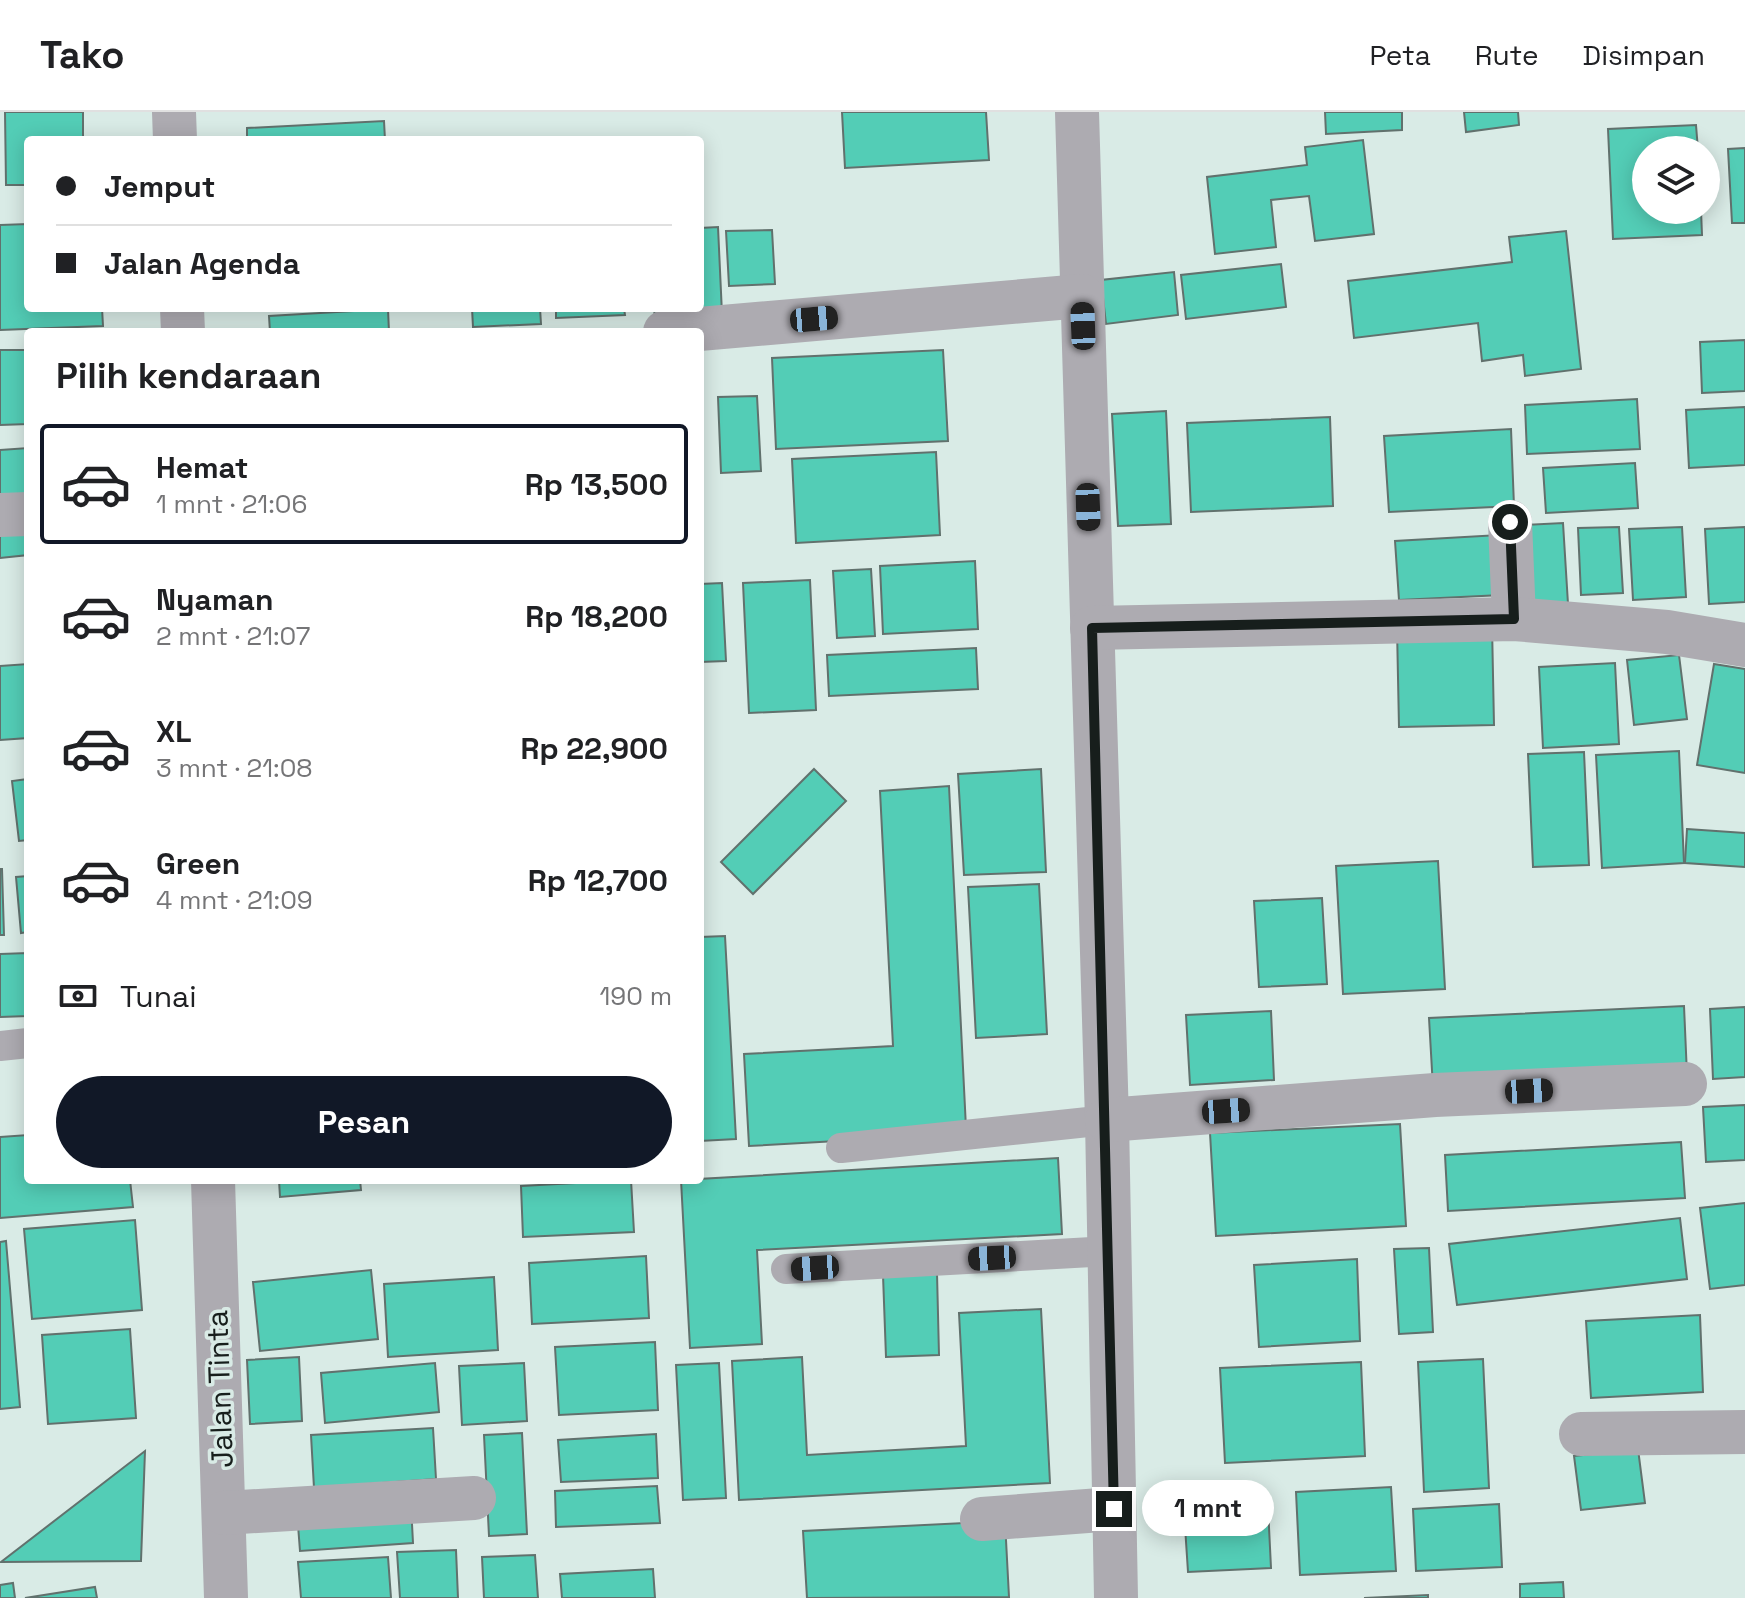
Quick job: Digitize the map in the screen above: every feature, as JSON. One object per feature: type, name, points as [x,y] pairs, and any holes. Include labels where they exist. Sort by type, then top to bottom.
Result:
[{"type":"street","points":[[174,112],[175,136]]},
{"type":"street","points":[[1077,112],[1107,1120],[1116,1598]]},
{"type":"street","points":[[704,329],[1082,296]]},
{"type":"street","points":[[0,515],[24,514]]},
{"type":"street","points":[[1510,522],[1514,619]]},
{"type":"street","points":[[1092,628],[1514,619],[1667,632],[1745,645]]},
{"type":"street","points":[[1107,1120],[1435,1095],[1685,1084]]},
{"type":"street","name":"Jalan Tinta","points":[[213,1184],[226,1598]]},
{"type":"street","points":[[1581,1434],[1745,1432]]},
{"type":"street","points":[[224,1513],[474,1498]]},
{"type":"street","points":[[982,1519],[1114,1509]]},
{"type":"lane","points":[[0,1046],[24,1043]]},
{"type":"lane","points":[[841,1148],[1107,1120]]},
{"type":"lane","points":[[786,1269],[1110,1251]]},
{"type":"building","points":[[5,112],[83,112],[83,136],[24,136],[24,185],[6,185]]},
{"type":"building","points":[[842,112],[986,112],[989,160],[845,168]]},
{"type":"building","points":[[1325,112],[1402,112],[1402,130],[1326,134]]},
{"type":"building","points":[[1464,112],[1518,112],[1519,125],[1466,132]]},
{"type":"building","points":[[384,121],[385,136],[247,136],[247,128]]},
{"type":"building","points":[[1696,125],[1697,136],[1632,136],[1632,224],[1702,224],[1702,235],[1613,239],[1608,129]]},
{"type":"building","points":[[1363,140],[1374,234],[1315,241],[1309,196],[1271,200],[1276,247],[1215,254],[1207,177],[1307,165],[1305,147]]},
{"type":"building","points":[[1745,148],[1745,223],[1732,223],[1728,149]]},
{"type":"building","points":[[24,224],[24,312],[102,312],[103,326],[0,330],[0,225]]},
{"type":"building","points":[[718,227],[722,314],[655,318],[654,312],[704,312],[704,228]]},
{"type":"building","points":[[772,230],[775,284],[729,286],[726,231]]},
{"type":"building","points":[[1566,231],[1581,369],[1525,376],[1523,355],[1482,361],[1478,323],[1354,338],[1348,281],[1512,262],[1509,237]]},
{"type":"building","points":[[1281,264],[1286,307],[1186,319],[1181,275]]},
{"type":"building","points":[[1174,272],[1178,315],[1106,324],[1101,280]]},
{"type":"building","points":[[388,312],[389,328],[270,328],[269,316]]},
{"type":"building","points":[[472,312],[540,312],[541,324],[473,327]]},
{"type":"building","points":[[556,312],[625,312],[625,315],[556,318]]},
{"type":"building","points":[[1745,340],[1745,391],[1702,393],[1700,342]]},
{"type":"building","points":[[0,350],[24,350],[24,424],[0,425]]},
{"type":"building","points":[[943,350],[948,441],[776,449],[772,358]]},
{"type":"building","points":[[757,396],[761,471],[721,473],[718,397]]},
{"type":"building","points":[[1637,399],[1640,449],[1527,454],[1525,405]]},
{"type":"building","points":[[1745,407],[1745,465],[1689,468],[1686,410]]},
{"type":"building","points":[[1166,411],[1171,524],[1118,526],[1112,414]]},
{"type":"building","points":[[1330,417],[1333,506],[1191,512],[1187,423]]},
{"type":"building","points":[[1511,429],[1514,506],[1389,512],[1384,436]]},
{"type":"building","points":[[24,448],[24,496],[0,498],[0,450]]},
{"type":"building","points":[[936,452],[940,535],[796,543],[792,459]]},
{"type":"building","points":[[1635,463],[1638,508],[1546,513],[1543,468]]},
{"type":"building","points":[[1563,523],[1568,604],[1526,606],[1523,525]]},
{"type":"building","points":[[24,526],[24,555],[0,558],[0,529]]},
{"type":"building","points":[[1619,527],[1623,593],[1581,595],[1578,528]]},
{"type":"building","points":[[1682,527],[1686,597],[1633,600],[1629,529]]},
{"type":"building","points":[[1745,527],[1745,602],[1709,604],[1705,529]]},
{"type":"building","points":[[1499,535],[1502,595],[1399,600],[1395,541]]},
{"type":"building","points":[[975,561],[978,629],[883,634],[880,566]]},
{"type":"building","points":[[871,569],[875,636],[837,638],[833,571]]},
{"type":"building","points":[[810,580],[816,710],[749,713],[743,583]]},
{"type":"building","points":[[722,583],[726,661],[704,662],[704,584]]},
{"type":"building","points":[[1492,625],[1494,725],[1399,727],[1397,628]]},
{"type":"building","points":[[976,648],[978,689],[829,696],[827,655]]},
{"type":"building","points":[[1679,655],[1687,719],[1634,725],[1627,660]]},
{"type":"building","points":[[1615,663],[1619,744],[1543,748],[1539,667]]},
{"type":"building","points":[[24,664],[24,738],[0,740],[0,666]]},
{"type":"building","points":[[1714,664],[1745,669],[1745,773],[1697,765]]},
{"type":"building","points":[[1679,751],[1684,863],[1602,868],[1596,755]]},
{"type":"building","points":[[1584,752],[1589,865],[1533,867],[1528,754]]},
{"type":"building","points":[[814,769],[846,801],[753,894],[721,862]]},
{"type":"building","points":[[1041,769],[1046,872],[964,875],[958,774]]},
{"type":"building","points":[[24,780],[24,840],[19,841],[12,781]]},
{"type":"building","points":[[949,786],[966,1128],[926,1136],[749,1146],[744,1054],[893,1046],[880,791]]},
{"type":"building","points":[[1687,829],[1745,833],[1745,867],[1685,863]]},
{"type":"building","points":[[1438,861],[1445,989],[1343,994],[1336,866]]},
{"type":"building","points":[[2,869],[4,935],[0,935]]},
{"type":"building","points":[[24,876],[24,933],[21,933],[16,877]]},
{"type":"building","points":[[1039,884],[1047,1034],[976,1038],[968,887]]},
{"type":"building","points":[[1322,898],[1327,984],[1259,987],[1254,901]]},
{"type":"building","points":[[725,936],[736,1139],[704,1141],[704,937]]},
{"type":"building","points":[[24,953],[24,1016],[0,1017],[0,954]]},
{"type":"building","points":[[1684,1006],[1687,1075],[1433,1088],[1429,1018]]},
{"type":"building","points":[[1745,1007],[1745,1077],[1713,1079],[1710,1009]]},
{"type":"building","points":[[1271,1011],[1274,1080],[1190,1085],[1186,1015]]},
{"type":"building","points":[[1745,1105],[1745,1160],[1706,1162],[1703,1107]]},
{"type":"building","points":[[1400,1124],[1406,1226],[1216,1236],[1210,1133]]},
{"type":"building","points":[[24,1135],[24,1184],[130,1184],[133,1207],[0,1218],[0,1137]]},
{"type":"building","points":[[1681,1142],[1685,1198],[1448,1211],[1445,1155]]},
{"type":"building","points":[[1058,1158],[1062,1234],[757,1250],[762,1344],[690,1348],[681,1184],[704,1184],[704,1179]]},
{"type":"building","points":[[279,1184],[360,1184],[361,1190],[280,1197]]},
{"type":"building","points":[[631,1184],[634,1232],[523,1237],[521,1186]]},
{"type":"building","points":[[1745,1203],[1745,1285],[1710,1289],[1700,1208]]},
{"type":"building","points":[[1680,1218],[1687,1279],[1457,1305],[1449,1244]]},
{"type":"building","points":[[135,1220],[142,1310],[32,1319],[24,1229]]},
{"type":"building","points":[[6,1241],[20,1407],[0,1409],[0,1242]]},
{"type":"building","points":[[1429,1248],[1433,1332],[1399,1334],[1394,1249]]},
{"type":"building","points":[[646,1256],[649,1318],[532,1324],[529,1263]]},
{"type":"building","points":[[1357,1259],[1360,1341],[1259,1347],[1254,1265]]},
{"type":"building","points":[[371,1270],[378,1339],[260,1351],[253,1282]]},
{"type":"building","points":[[937,1273],[939,1355],[886,1357],[883,1275]]},
{"type":"building","points":[[494,1277],[498,1350],[388,1357],[384,1284]]},
{"type":"building","points":[[1041,1309],[1050,1483],[739,1500],[732,1361],[802,1357],[807,1455],[966,1446],[959,1313]]},
{"type":"building","points":[[1700,1315],[1703,1392],[1591,1398],[1586,1321]]},
{"type":"building","points":[[130,1329],[136,1418],[48,1424],[42,1335]]},
{"type":"building","points":[[655,1342],[658,1410],[559,1415],[555,1347]]},
{"type":"building","points":[[299,1357],[302,1421],[250,1424],[247,1360]]},
{"type":"building","points":[[1483,1359],[1489,1488],[1424,1492],[1418,1362]]},
{"type":"building","points":[[1361,1362],[1365,1456],[1225,1463],[1220,1368]]},
{"type":"building","points":[[435,1363],[439,1412],[325,1423],[321,1373]]},
{"type":"building","points":[[524,1363],[527,1421],[462,1425],[459,1366]]},
{"type":"building","points":[[719,1363],[726,1498],[683,1500],[676,1365]]},
{"type":"building","points":[[433,1428],[436,1479],[314,1488],[311,1435]]},
{"type":"building","points":[[522,1433],[527,1534],[489,1536],[484,1435]]},
{"type":"building","points":[[656,1434],[658,1478],[561,1482],[558,1440]]},
{"type":"building","points":[[1638,1449],[1645,1503],[1581,1510],[1574,1456]]},
{"type":"building","points":[[145,1451],[141,1561],[1,1562]]},
{"type":"building","points":[[657,1486],[660,1523],[556,1527],[555,1491]]},
{"type":"building","points":[[1391,1487],[1396,1571],[1300,1575],[1296,1492]]},
{"type":"building","points":[[1499,1504],[1502,1567],[1416,1571],[1413,1509]]},
{"type":"building","points":[[411,1505],[413,1543],[300,1551],[297,1512]]},
{"type":"building","points":[[1268,1507],[1271,1568],[1188,1572],[1184,1511]]},
{"type":"building","points":[[1005,1521],[1009,1597],[807,1598],[803,1531]]},
{"type":"building","points":[[456,1550],[458,1598],[400,1598],[397,1552]]},
{"type":"building","points":[[535,1555],[538,1598],[484,1598],[482,1557]]},
{"type":"building","points":[[388,1557],[391,1598],[301,1598],[298,1562]]},
{"type":"building","points":[[653,1569],[655,1598],[562,1598],[560,1574]]},
{"type":"building","points":[[1563,1582],[1564,1598],[1520,1598],[1520,1584]]},
{"type":"building","points":[[13,1583],[15,1598],[0,1598],[0,1585]]},
{"type":"building","points":[[95,1587],[97,1598],[25,1598]]},
{"type":"building","points":[[1428,1595],[1428,1598],[1364,1598]]},
{"type":"route","points":[[1114,1509],[1092,628],[1514,619],[1510,522]]}]
